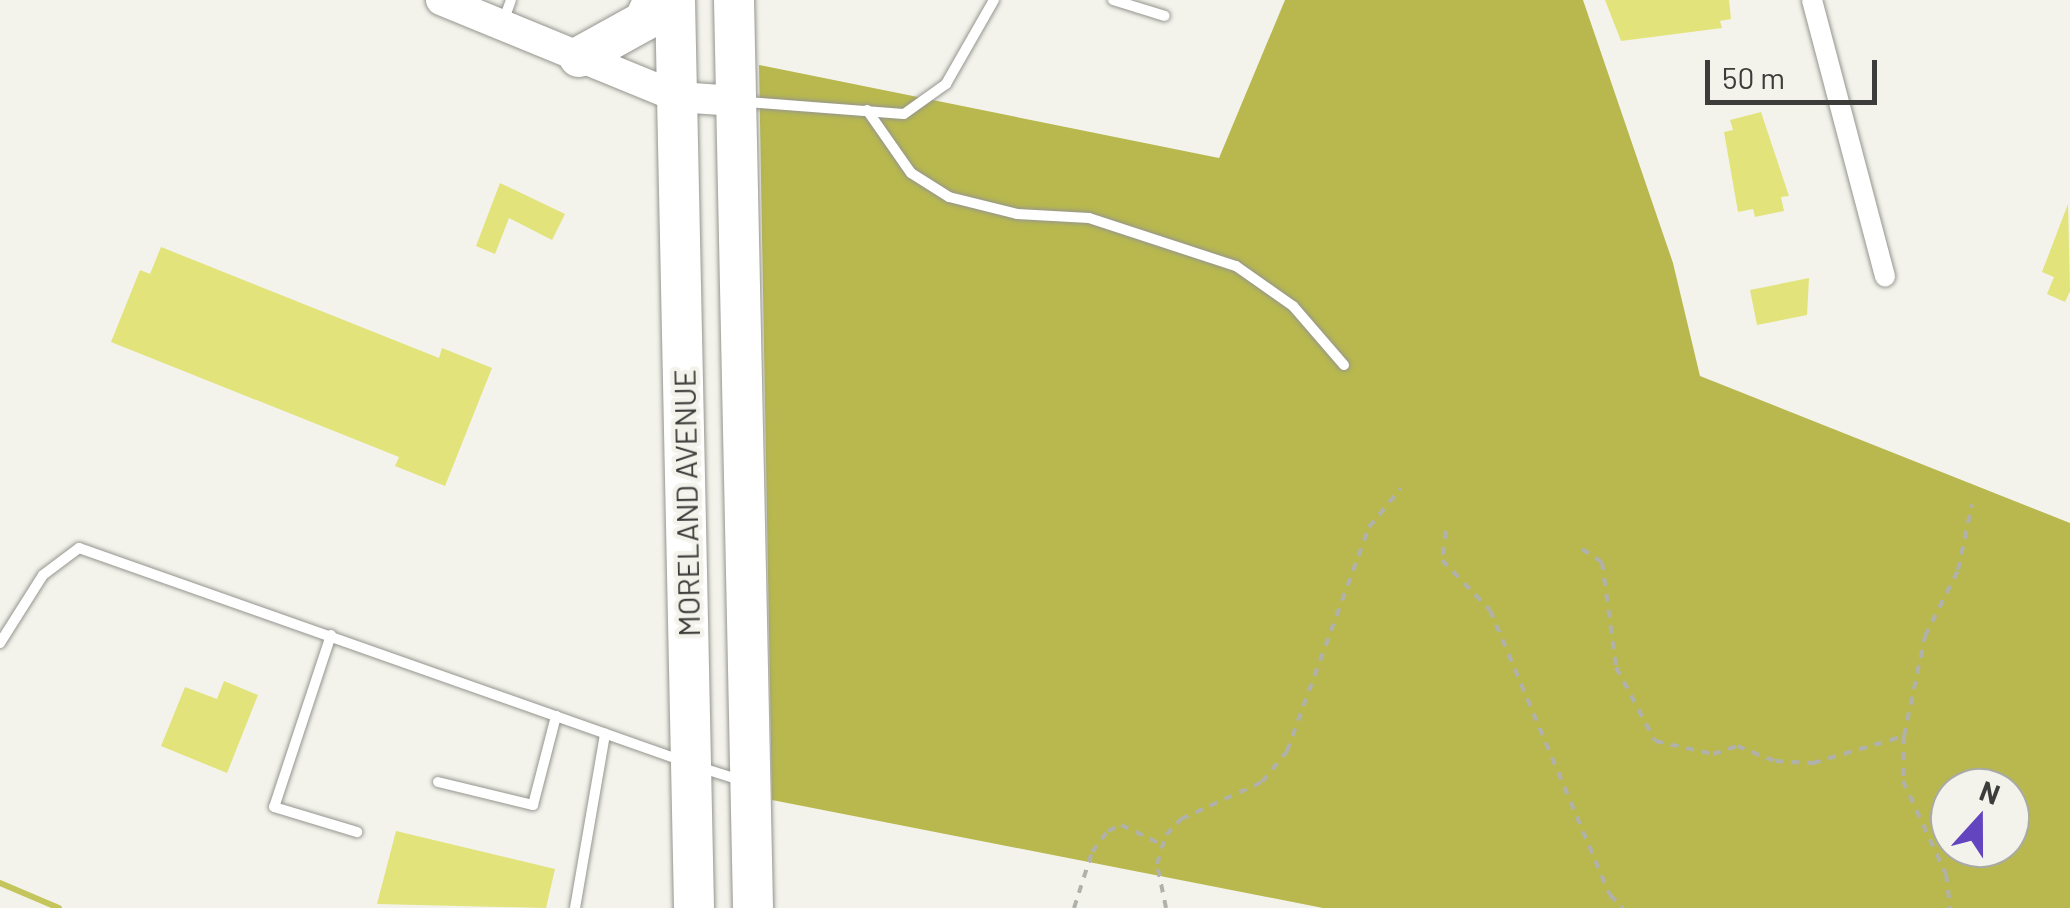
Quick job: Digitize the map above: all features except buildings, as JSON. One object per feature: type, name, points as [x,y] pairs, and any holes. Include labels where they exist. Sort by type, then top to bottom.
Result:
[{"type":"highway","points":[[579,57],[644,20],[654,0]]},
{"type":"highway","name":"MORELAND AVENUE","points":[[676,0],[694,908]]},
{"type":"highway","name":"MORELAND AVENUE","points":[[734,0],[753,908]]},
{"type":"street","points":[[441,0],[507,13],[579,57],[678,98],[736,101]]},
{"type":"street","points":[[1812,0],[1885,277]]},
{"type":"lane","points":[[736,101],[904,114],[946,84],[994,0]]},
{"type":"lane","points":[[1113,0],[1165,16]]},
{"type":"lane","points":[[867,110],[912,172],[949,197],[1017,214],[1089,218],[1236,266],[1293,306],[1344,365]]},
{"type":"lane","points":[[0,643],[43,576],[79,548],[750,784]]},
{"type":"lane","points":[[331,636],[274,807],[357,832]]},
{"type":"lane","points":[[438,782],[533,804],[556,716]]},
{"type":"lane","points":[[575,908],[605,734]]},
{"type":"path","points":[[1166,908],[1157,864],[1163,845],[1182,819],[1262,782],[1287,751],[1368,527],[1400,488]]},
{"type":"path","points":[[1950,908],[1946,874],[1903,781],[1904,736],[1926,636],[1958,570],[1972,504]]},
{"type":"path","points":[[1446,531],[1442,560],[1490,610],[1610,895],[1623,908]]},
{"type":"path","points":[[1582,549],[1602,562],[1616,667],[1655,741],[1713,754],[1737,746],[1776,761],[1813,763],[1904,736]]},
{"type":"path","points":[[1074,908],[1092,852],[1108,831],[1122,824],[1163,845]]},
{"type":"shaded area","points":[[1285,0],[1583,0],[1673,263],[1700,376],[2070,523],[2070,908],[1323,908],[772,800],[759,65],[1219,158]]},
{"type":"waterway","points":[[0,883],[59,908]]}]
